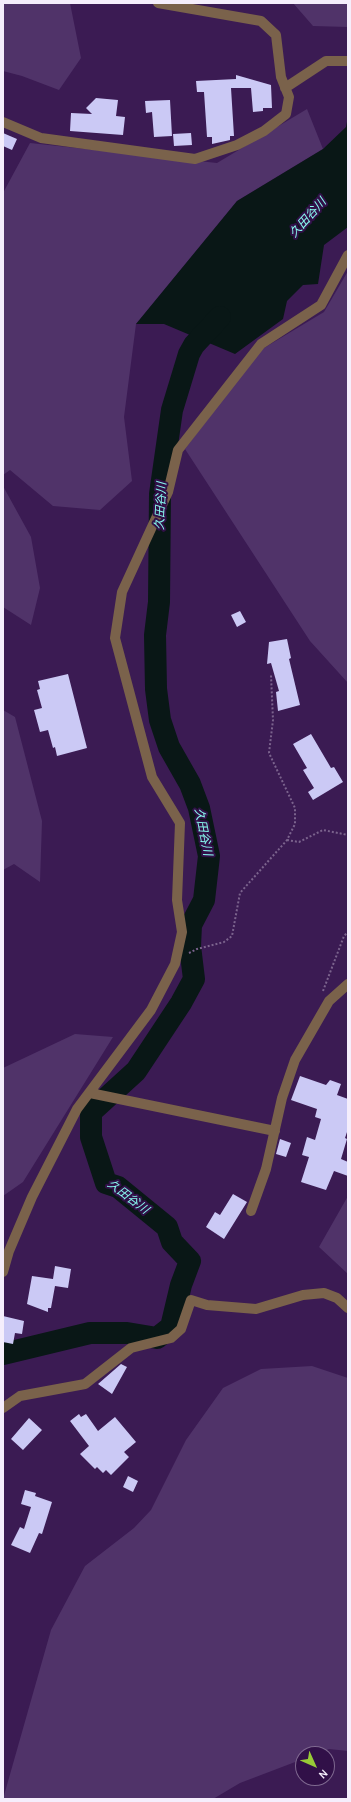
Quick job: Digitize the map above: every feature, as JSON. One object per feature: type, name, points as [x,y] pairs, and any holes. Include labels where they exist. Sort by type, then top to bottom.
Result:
[{"type":"street","points":[[3,122],[41,138],[195,159],[237,145],[264,131],[286,114],[289,97],[281,77],[276,35],[261,21],[158,3]]},
{"type":"street","points":[[285,88],[326,61],[348,61]]},
{"type":"street","points":[[3,1272],[32,1197],[77,1109],[151,1010],[175,964],[182,932],[177,900],[180,823],[152,777],[115,638],[122,592],[168,492],[178,450],[261,344],[321,305],[348,255]]},
{"type":"street","points":[[251,1211],[266,1169],[282,1098],[296,1060],[329,1001],[348,984]]},
{"type":"street","points":[[90,1093],[275,1131]]},
{"type":"street","points":[[3,1408],[20,1396],[85,1384],[131,1348],[170,1338],[181,1329],[191,1300],[207,1305],[256,1309],[303,1295],[324,1293],[337,1298],[348,1308]]},
{"type":"path","points":[[188,954],[197,949],[224,942],[232,936],[240,893],[287,840],[295,824],[295,808],[269,753],[273,720],[271,675]]},
{"type":"path","points":[[287,840],[299,842],[323,830],[348,835]]},
{"type":"path","points":[[329,1001],[323,990],[344,936],[348,932]]},
{"type":"shaded area","points":[[3,3],[70,3],[81,58],[59,90],[22,76],[3,71]]},
{"type":"shaded area","points":[[293,3],[348,3],[348,27],[313,26]]},
{"type":"shaded area","points":[[307,109],[323,149],[237,201],[136,324],[124,417],[132,481],[100,510],[53,506],[10,470],[3,475],[3,193],[30,143],[217,163]]},
{"type":"shaded area","points":[[348,271],[348,683],[310,641],[185,449],[259,351],[324,312]]},
{"type":"shaded area","points":[[3,486],[31,537],[40,588],[31,625],[3,607]]},
{"type":"shaded area","points":[[3,710],[15,717],[42,821],[40,882],[14,864],[3,870]]},
{"type":"shaded area","points":[[75,1034],[113,1037],[23,1182],[3,1196],[3,1068]]},
{"type":"shaded area","points":[[348,1196],[348,1274],[319,1247]]},
{"type":"shaded area","points":[[312,1366],[348,1378],[348,1751],[335,1750],[335,1746],[295,1746],[295,1762],[240,1783],[213,1799],[3,1799],[51,1630],[85,1566],[134,1528],[151,1510],[186,1440],[223,1388],[261,1369]]},
{"type":"water","points":[[348,116],[348,227],[324,245],[318,284],[303,285],[287,301],[283,319],[235,354],[164,324],[136,324],[237,201],[323,149],[346,127]]},
{"type":"building","points":[[236,75],[271,85],[272,108],[263,108],[263,111],[253,112],[251,88],[231,88],[234,136],[230,136],[230,140],[212,144],[212,137],[207,137],[204,92],[197,92],[196,81],[236,79]]},
{"type":"building","points":[[96,98],[118,100],[116,116],[125,117],[123,135],[70,131],[71,113],[92,114],[86,108]]},
{"type":"building","points":[[170,100],[172,136],[154,137],[152,112],[146,113],[145,101]]},
{"type":"building","points":[[3,133],[17,139],[12,150],[3,146]]},
{"type":"building","points":[[191,133],[192,145],[174,146],[173,134]]},
{"type":"building","points":[[240,611],[246,622],[237,627],[231,615]]},
{"type":"building","points":[[287,639],[291,658],[289,659],[300,705],[278,711],[276,692],[279,691],[271,663],[267,664],[269,642]]},
{"type":"building","points":[[68,674],[87,748],[57,756],[48,730],[40,732],[34,710],[42,708],[37,690],[40,689],[38,681]]},
{"type":"building","points":[[311,734],[331,768],[334,767],[343,782],[313,800],[308,792],[314,788],[303,770],[307,768],[293,744]]},
{"type":"building","points":[[300,1076],[326,1085],[330,1080],[341,1084],[337,1095],[348,1099],[348,1129],[345,1138],[347,1139],[341,1159],[348,1162],[348,1176],[334,1171],[326,1190],[301,1182],[309,1157],[302,1155],[307,1137],[315,1140],[321,1119],[315,1117],[317,1109],[291,1100]]},
{"type":"building","points":[[280,1139],[291,1143],[286,1157],[276,1154]]},
{"type":"building","points":[[233,1194],[247,1202],[224,1239],[206,1227],[215,1212],[220,1215]]},
{"type":"building","points":[[55,1266],[71,1269],[68,1288],[55,1286],[51,1308],[48,1308],[48,1312],[27,1304],[32,1276],[53,1279]]},
{"type":"building","points":[[3,1316],[24,1321],[22,1334],[15,1333],[13,1344],[3,1342]]},
{"type":"building","points":[[121,1364],[127,1367],[112,1394],[98,1384]]},
{"type":"building","points":[[79,1414],[81,1417],[86,1414],[98,1431],[115,1417],[136,1442],[124,1452],[129,1457],[111,1475],[106,1470],[103,1473],[97,1467],[95,1469],[80,1454],[89,1446],[70,1421]]},
{"type":"building","points":[[29,1418],[42,1430],[23,1450],[11,1439]]},
{"type":"building","points":[[128,1476],[138,1481],[133,1492],[123,1487]]},
{"type":"building","points":[[25,1490],[36,1493],[35,1496],[52,1502],[42,1534],[39,1533],[30,1553],[11,1545],[20,1527],[24,1529],[31,1507],[21,1504]]},
{"type":"waterway","name":"久田谷川","points":[[3,1354],[90,1333],[127,1333],[157,1338],[171,1327],[181,1285],[190,1261],[172,1242],[167,1227],[118,1187],[106,1183],[91,1137],[91,1112],[136,1071],[181,1003],[194,979],[190,946],[191,925],[204,900],[209,856],[199,808],[190,784],[169,747],[160,720],[156,689],[155,635],[159,602],[160,494],[172,410],[189,354],[194,345],[220,317]]}]
